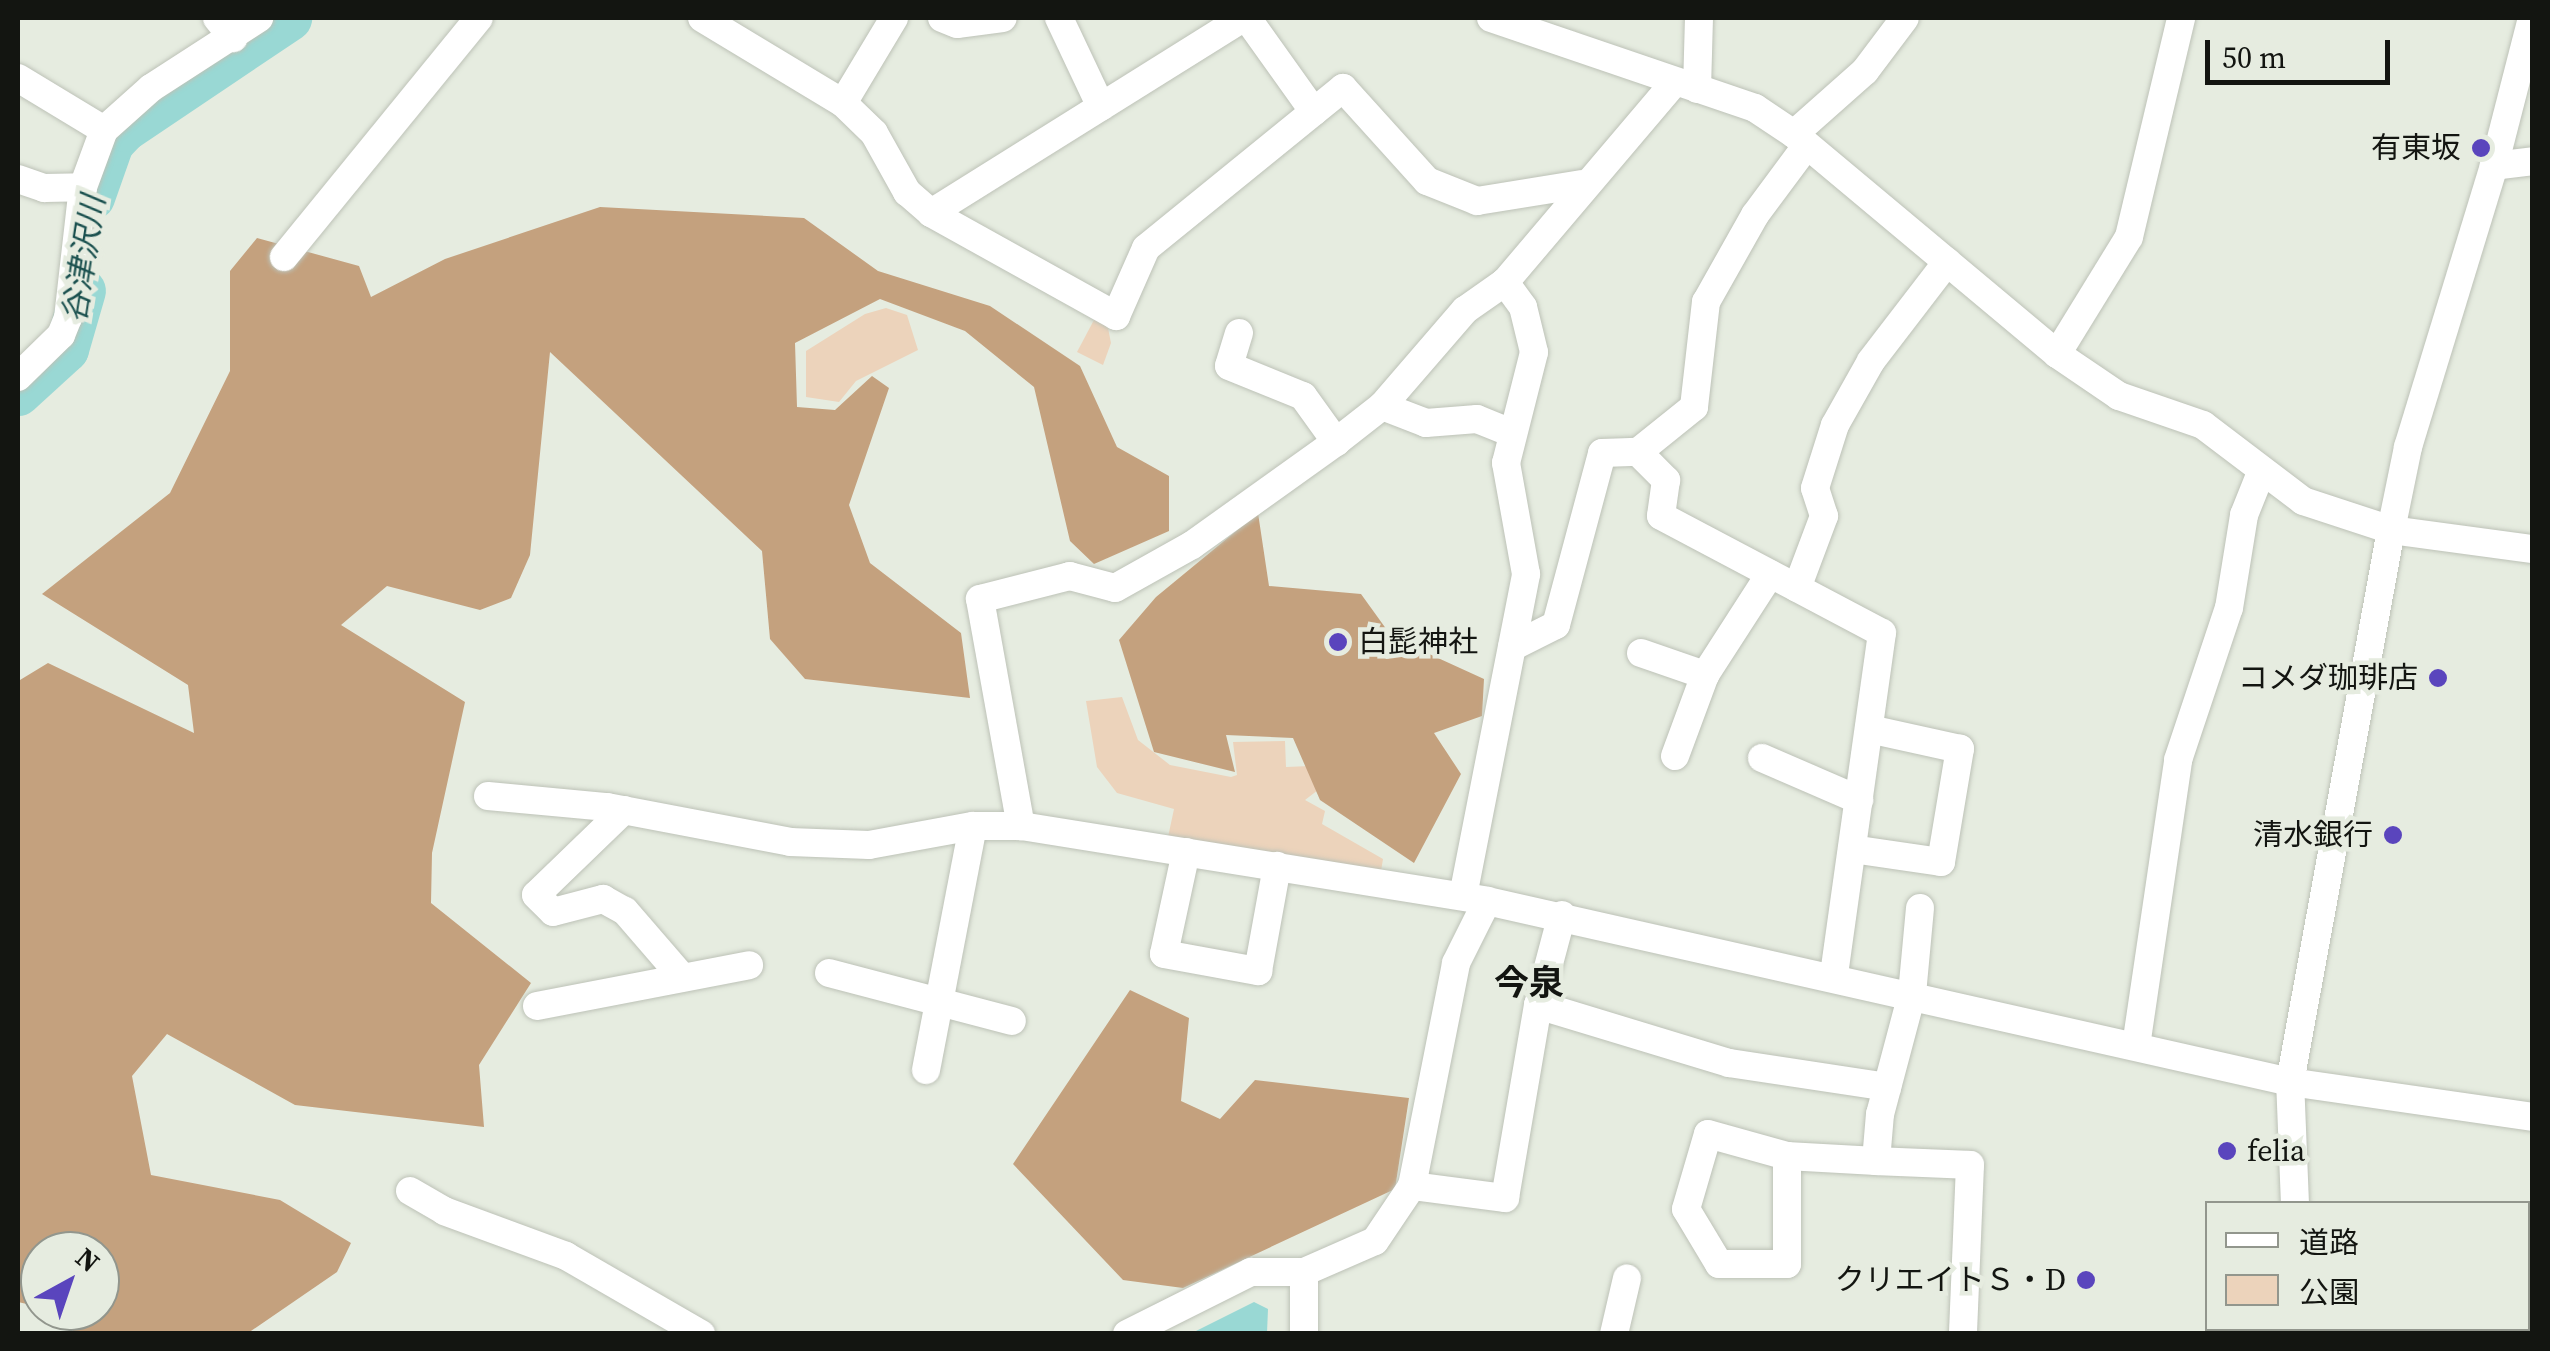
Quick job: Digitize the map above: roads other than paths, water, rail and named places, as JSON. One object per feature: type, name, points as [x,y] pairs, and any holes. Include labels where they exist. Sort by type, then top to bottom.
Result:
[{"type":"street","points":[[18,376],[61,336],[68,318],[83,187],[104,130],[225,28],[260,18]]},
{"type":"street","points":[[284,258],[479,18]]},
{"type":"street","points":[[702,18],[843,104],[874,133],[907,192],[931,213],[1116,316],[1146,248],[1344,88],[1427,180],[1477,201],[1582,184]]},
{"type":"street","points":[[843,104],[894,18]]},
{"type":"street","points":[[942,18],[957,24],[1003,18]]},
{"type":"street","points":[[1059,18],[1101,107]]},
{"type":"street","points":[[931,213],[1245,18],[1314,112]]},
{"type":"street","points":[[1491,18],[1754,108],[1800,139],[2057,354],[2119,396],[2203,425],[2303,501],[2391,530],[2532,549]]},
{"type":"street","points":[[1022,826],[980,599],[1070,576],[1115,588],[1192,544],[1382,406],[1465,310],[1505,282],[1582,184],[1685,86],[1699,18]]},
{"type":"street","points":[[1512,647],[1556,625],[1602,454],[1638,452],[1694,408],[1706,302],[1800,139],[1865,71],[1905,18]]},
{"type":"street","points":[[2057,354],[2129,236],[2181,18]]},
{"type":"street","points":[[2295,1201],[2290,1082],[2391,530],[2408,447],[2494,166],[2532,18]]},
{"type":"street","points":[[18,78],[104,130]]},
{"type":"street","points":[[2494,166],[2532,160]]},
{"type":"street","points":[[18,180],[44,188],[83,187]]},
{"type":"street","points":[[1797,588],[1824,516],[1815,488],[1834,426],[1871,361],[1947,262]]},
{"type":"street","points":[[1128,1334],[1251,1272],[1304,1272],[1375,1241],[1412,1186],[1456,963],[1475,899],[1526,574],[1506,463],[1534,352],[1524,307],[1505,282]]},
{"type":"street","points":[[1238,332],[1228,366],[1303,396],[1336,442]]},
{"type":"street","points":[[1382,406],[1426,424],[1477,419],[1511,433]]},
{"type":"street","points":[[1638,452],[1666,480],[1661,516],[1882,633],[1834,976]]},
{"type":"street","points":[[2136,1046],[2178,760],[2229,608],[2244,514],[2262,470]]},
{"type":"street","points":[[1675,756],[1704,676],[1770,574]]},
{"type":"street","points":[[1642,653],[1704,676]]},
{"type":"street","points":[[1852,849],[1941,862],[1960,749],[1869,728]]},
{"type":"street","points":[[1762,758],[1859,800]]},
{"type":"street","points":[[488,796],[624,810],[790,842],[869,844],[972,826],[1022,826],[1277,866],[1562,915],[2290,1082],[2532,1118]]},
{"type":"street","points":[[624,810],[536,895],[553,912],[603,899],[625,911],[682,977]]},
{"type":"street","points":[[926,1070],[972,826]]},
{"type":"street","points":[[1186,852],[1164,954],[1258,970],[1277,866]]},
{"type":"street","points":[[1876,1161],[1887,1087],[1912,994],[1920,908]]},
{"type":"street","points":[[1412,1186],[1506,1198],[1538,1005],[1562,915]]},
{"type":"street","points":[[536,1006],[749,965]]},
{"type":"street","points":[[828,973],[1012,1021]]},
{"type":"street","points":[[1538,1005],[1729,1063],[1887,1087]]},
{"type":"street","points":[[1788,1156],[1787,1264],[1719,1264],[1686,1209],[1708,1134],[1788,1156],[1970,1164],[1962,1334]]},
{"type":"street","points":[[410,1190],[444,1210],[566,1256],[702,1334]]},
{"type":"street","points":[[1304,1272],[1304,1334]]},
{"type":"street","points":[[1614,1334],[1627,1278]]},
{"type":"water","points":[[1254,1302],[1268,1309],[1267,1333],[1192,1333]]},
{"type":"waterway","name":"谷津沢川","points":[[92,197],[111,143],[124,129],[289,18]]},
{"type":"waterway","name":"谷津沢川","points":[[18,393],[66,349],[83,290]]},
{"type":"place","name":"有東坂","points":[[2481,148]]},
{"type":"place","name":"白髭神社","points":[[1338,642]]},
{"type":"place","name":"コメダ珈琲店","points":[[2438,678]]},
{"type":"place","name":"清水銀行","points":[[2393,835]]},
{"type":"place","name":"felia","points":[[2227,1151]]},
{"type":"place","name":"クリエイトＳ・D","points":[[2086,1280]]},
{"type":"district","name":"今泉","points":[[1529,983]]}]
